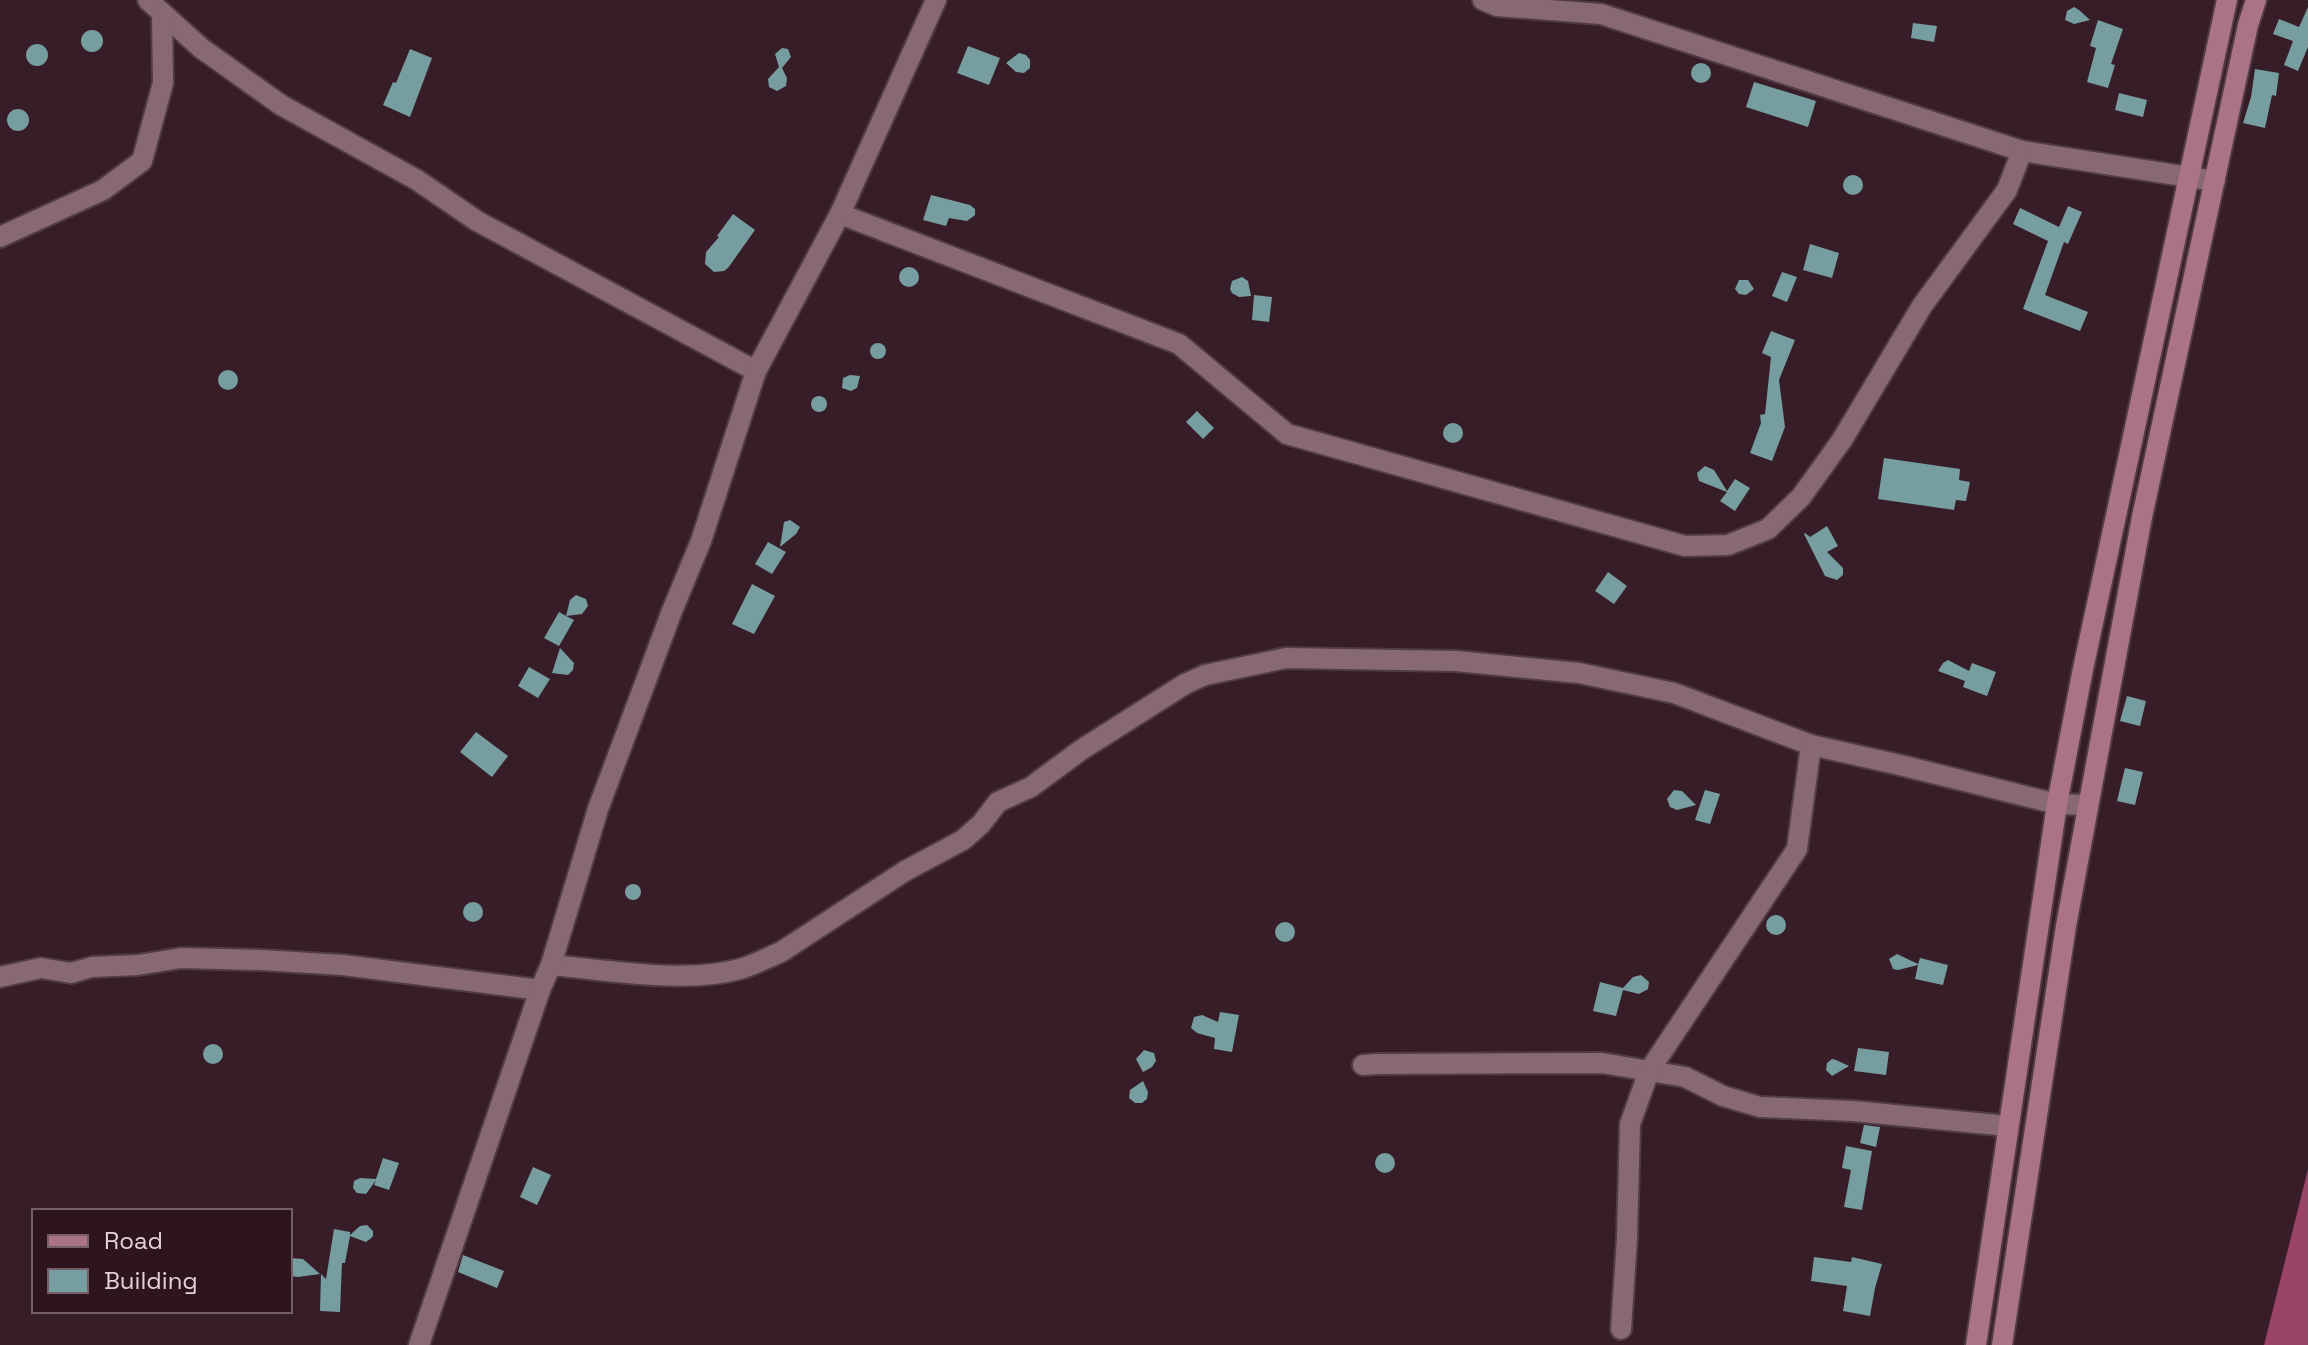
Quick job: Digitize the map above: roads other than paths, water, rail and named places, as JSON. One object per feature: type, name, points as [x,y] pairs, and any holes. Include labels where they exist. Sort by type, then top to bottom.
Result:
[{"type":"main road","points":[[1976,1345],[2057,804],[2083,669],[2227,0]]},
{"type":"main road","points":[[2002,1345],[2066,926],[2142,517],[2248,25],[2256,0]]},
{"type":"street","points":[[419,1345],[551,965],[598,809],[701,541],[756,371],[840,214],[936,0]]},
{"type":"street","points":[[1483,0],[1497,6],[1601,14],[2022,151],[2215,181]]},
{"type":"street","points":[[155,6],[201,48],[281,105],[417,180],[477,221],[756,371]]},
{"type":"street","points":[[0,237],[103,190],[142,161],[163,83],[155,6]]},
{"type":"street","points":[[840,214],[1179,344],[1287,434],[1685,546],[1728,545],[1768,529],[1801,497],[1842,440],[1922,306],[2007,190],[2022,151]]},
{"type":"street","points":[[551,965],[682,975],[727,971],[761,961],[781,952],[905,871],[963,840],[981,824],[998,802],[1031,787],[1081,750],[1185,684],[1205,675],[1286,658],[1456,661],[1579,673],[1674,693],[1811,745],[2057,804],[2088,805]]},
{"type":"street","points":[[1621,1329],[1630,1124],[1649,1071],[1797,849],[1811,745]]},
{"type":"street","points":[[0,977],[41,968],[71,973],[92,967],[138,965],[181,958],[343,965],[540,990]]},
{"type":"street","points":[[1363,1065],[1602,1063],[1685,1077],[1723,1096],[1760,1107],[1853,1111],[2008,1126]]}]
